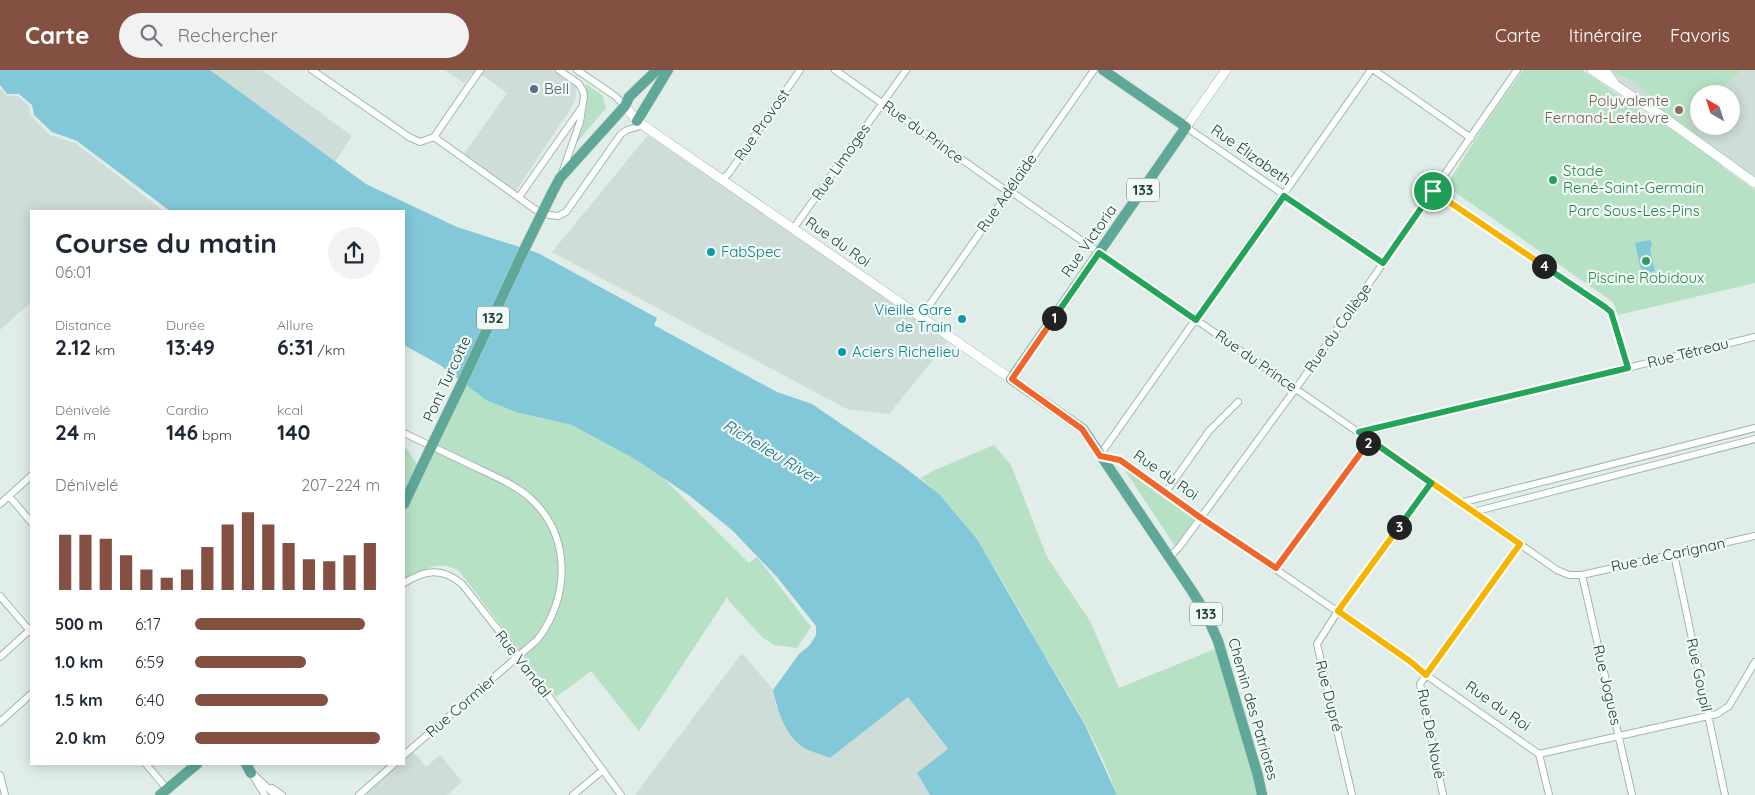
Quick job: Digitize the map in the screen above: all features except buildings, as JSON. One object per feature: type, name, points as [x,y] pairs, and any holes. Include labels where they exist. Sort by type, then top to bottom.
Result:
[{"type":"main road","name":"132","points":[[560,178],[625,106],[629,98],[657,70]]},
{"type":"main road","points":[[640,123],[668,70]]},
{"type":"main road","name":"Rue Élizabeth","points":[[1103,70],[1186,127]]},
{"type":"main road","name":"Rue Victoria","points":[[1012,379],[1226,70]]},
{"type":"main road","points":[[1592,70],[1659,114],[1755,183]]},
{"type":"main road","points":[[1605,70],[1617,88]]},
{"type":"main road","name":"Rue du Roi","points":[[625,106],[640,123],[1082,429],[1100,456]]},
{"type":"main road","name":"Pont Turcotte","points":[[405,502],[560,178]]},
{"type":"main road","name":"Chemin des Patriotes","points":[[1100,456],[1170,557],[1205,612],[1218,641],[1256,767],[1262,795]]},
{"type":"main road","points":[[164,792],[196,765]]},
{"type":"street","points":[[312,70],[416,141],[425,141],[434,137],[480,70]]},
{"type":"street","points":[[560,70],[577,82],[582,88],[584,96],[580,122],[560,178]]},
{"type":"street","name":"Rue du Roi","points":[[577,70],[615,96],[625,106]]},
{"type":"street","name":"Rue Provost","points":[[722,179],[800,70]]},
{"type":"street","name":"Rue du Prince","points":[[835,70],[1008,192],[1016,195],[1556,570],[1569,576],[1582,574]]},
{"type":"street","name":"Rue Limoges","points":[[793,229],[906,70]]},
{"type":"street","name":"Rue Adélaïde","points":[[922,317],[1094,70]]},
{"type":"street","points":[[1100,456],[1372,70],[1471,138]]},
{"type":"street","name":"Rue du Collège","points":[[1170,557],[1201,518],[1295,388],[1517,70]]},
{"type":"street","points":[[519,197],[582,107]]},
{"type":"street","points":[[548,215],[558,216],[566,212],[621,134],[640,123]]},
{"type":"street","name":"Rue Élizabeth","points":[[1186,127],[1383,263]]},
{"type":"street","points":[[434,137],[536,210]]},
{"type":"street","points":[[1433,191],[1611,312],[1628,368]]},
{"type":"street","name":"Rue Tétreau","points":[[1359,432],[1755,337]]},
{"type":"street","points":[[1164,492],[1209,431],[1238,402]]},
{"type":"street","points":[[1460,503],[1755,428]]},
{"type":"street","name":"Rue Cormier","points":[[405,433],[519,490],[537,506],[552,528],[562,565],[559,596],[554,613],[537,640],[405,755]]},
{"type":"street","points":[[1711,439],[1714,450]]},
{"type":"street","points":[[1474,512],[1755,439]]},
{"type":"street","points":[[1276,568],[1370,440]]},
{"type":"street","name":"Rue du Roi","points":[[1100,456],[1120,460],[1411,662],[1426,675],[1539,754]]},
{"type":"street","points":[[1632,459],[1635,470]]},
{"type":"street","points":[[0,504],[30,477]]},
{"type":"street","points":[[1562,477],[1565,488]]},
{"type":"street","name":"Rue Dupré","points":[[1352,795],[1317,644],[1338,611],[1431,483]]},
{"type":"street","points":[[9,496],[30,521]]},
{"type":"street","name":"Rue de Carignan","points":[[1582,574],[1755,536]]},
{"type":"street","points":[[1426,675],[1520,544]]},
{"type":"street","name":"Rue Goupil","points":[[1674,554],[1726,795]]},
{"type":"street","name":"Rue Vandal","points":[[405,583],[429,572],[437,571],[451,576],[462,584],[518,656],[619,794]]},
{"type":"street","name":"Rue Jogues","points":[[1582,574],[1632,795]]},
{"type":"street","points":[[0,596],[30,629]]},
{"type":"street","points":[[0,657],[30,631]]},
{"type":"street","points":[[1548,795],[1539,754],[1724,711],[1729,706],[1755,662]]},
{"type":"street","name":"Rue De Nouë","points":[[1426,675],[1420,684],[1420,689],[1443,795]]},
{"type":"street","points":[[0,722],[30,695]]},
{"type":"street","points":[[147,765],[164,792]]},
{"type":"street","points":[[359,795],[393,765]]},
{"type":"street","points":[[247,767],[265,795]]},
{"type":"street","points":[[247,767],[275,795]]},
{"type":"street","points":[[247,767],[282,795]]},
{"type":"street","points":[[573,795],[603,770]]},
{"type":"street","points":[[0,775],[5,795]]},
{"type":"shaded area","points":[[210,70],[262,70],[352,136],[335,162]]},
{"type":"shaded area","points":[[444,70],[475,70],[464,83]]},
{"type":"shaded area","points":[[475,70],[554,70],[576,86],[576,97],[570,110],[515,192],[464,154],[507,93]]},
{"type":"shaded area","name":"Polyvalente Fernand-Lefebvre","points":[[1611,70],[1755,70],[1755,179],[1693,135],[1740,135],[1740,85],[1690,85],[1690,133],[1620,83]]},
{"type":"shaded area","points":[[0,88],[6,95],[18,96],[29,106],[30,115],[50,135],[75,143],[163,210],[30,210],[30,303],[0,330]]},
{"type":"shaded area","points":[[648,135],[948,341],[889,414],[847,409],[552,252]]},
{"type":"shaded area","points":[[742,653],[773,690],[776,706],[830,758],[908,697],[948,750],[917,773],[930,795],[635,795]]},
{"type":"shaded area","points":[[411,749],[426,767],[440,755],[462,782],[447,795],[359,795],[393,765],[405,765],[405,754]]},
{"type":"green space","name":"Parc Sous-Les-Pins","points":[[1523,70],[1582,70],[1655,120],[1651,98],[1634,81],[1608,70],[1742,70],[1725,85],[1690,85],[1690,116],[1687,119],[1690,123],[1690,135],[1699,135],[1724,168],[1755,190],[1755,283],[1618,315],[1613,302],[1446,186],[1491,115]]},
{"type":"green space","points":[[586,84],[602,95],[606,108],[568,153],[585,95]]},
{"type":"green space","points":[[470,377],[640,455],[749,563],[757,557],[811,627],[797,648],[774,645],[762,637],[728,600],[728,596],[639,731],[591,671],[556,697],[459,571],[451,567],[437,566],[405,582],[405,446],[420,469]]},
{"type":"green space","points":[[994,445],[1011,465],[1047,557],[1090,621],[1119,688],[1220,647],[1262,795],[1117,795],[1102,758],[1084,723],[1004,583],[958,516],[920,478]]},
{"type":"green space","points":[[1120,463],[1199,518],[1177,549]]},
{"type":"water","name":"Richelieu River","points":[[0,70],[210,70],[366,184],[457,227],[538,253],[657,318],[654,325],[777,392],[812,404],[900,464],[939,494],[977,539],[1085,725],[1117,795],[930,795],[917,773],[948,749],[908,697],[830,758],[800,745],[784,724],[773,690],[799,654],[810,645],[816,635],[816,626],[777,577],[732,530],[690,496],[635,459],[572,425],[516,412],[486,400],[440,365],[405,346],[405,210],[169,210],[77,141],[52,132],[34,115],[32,105],[19,94],[7,94],[0,85]]},
{"type":"water","name":"Piscine Robidoux","points":[[1650,240],[1652,244],[1650,250],[1655,271],[1642,274],[1635,243]]},
{"type":"place","name":"Bell","points":[[534,89]]},
{"type":"place","name":"Polyvalente Fernand-Lefebvre","points":[[1679,110]]},
{"type":"place","name":"Stade René-Saint-Germain","points":[[1553,180]]},
{"type":"place","name":"FabSpec","points":[[711,252]]},
{"type":"place","name":"Piscine Robidoux","points":[[1646,261]]},
{"type":"place","name":"Vieille Gare de Train","points":[[962,319]]},
{"type":"place","name":"Aciers Richelieu","points":[[842,352]]},
{"type":"route","points":[[1433,191],[1383,263],[1284,196],[1196,320],[1099,253],[1012,379],[1082,429],[1100,456],[1120,460],[1201,518],[1276,568],[1370,440],[1520,544],[1426,675],[1411,662],[1338,611],[1431,483],[1370,440],[1359,432],[1628,368],[1611,312],[1433,191]]}]
